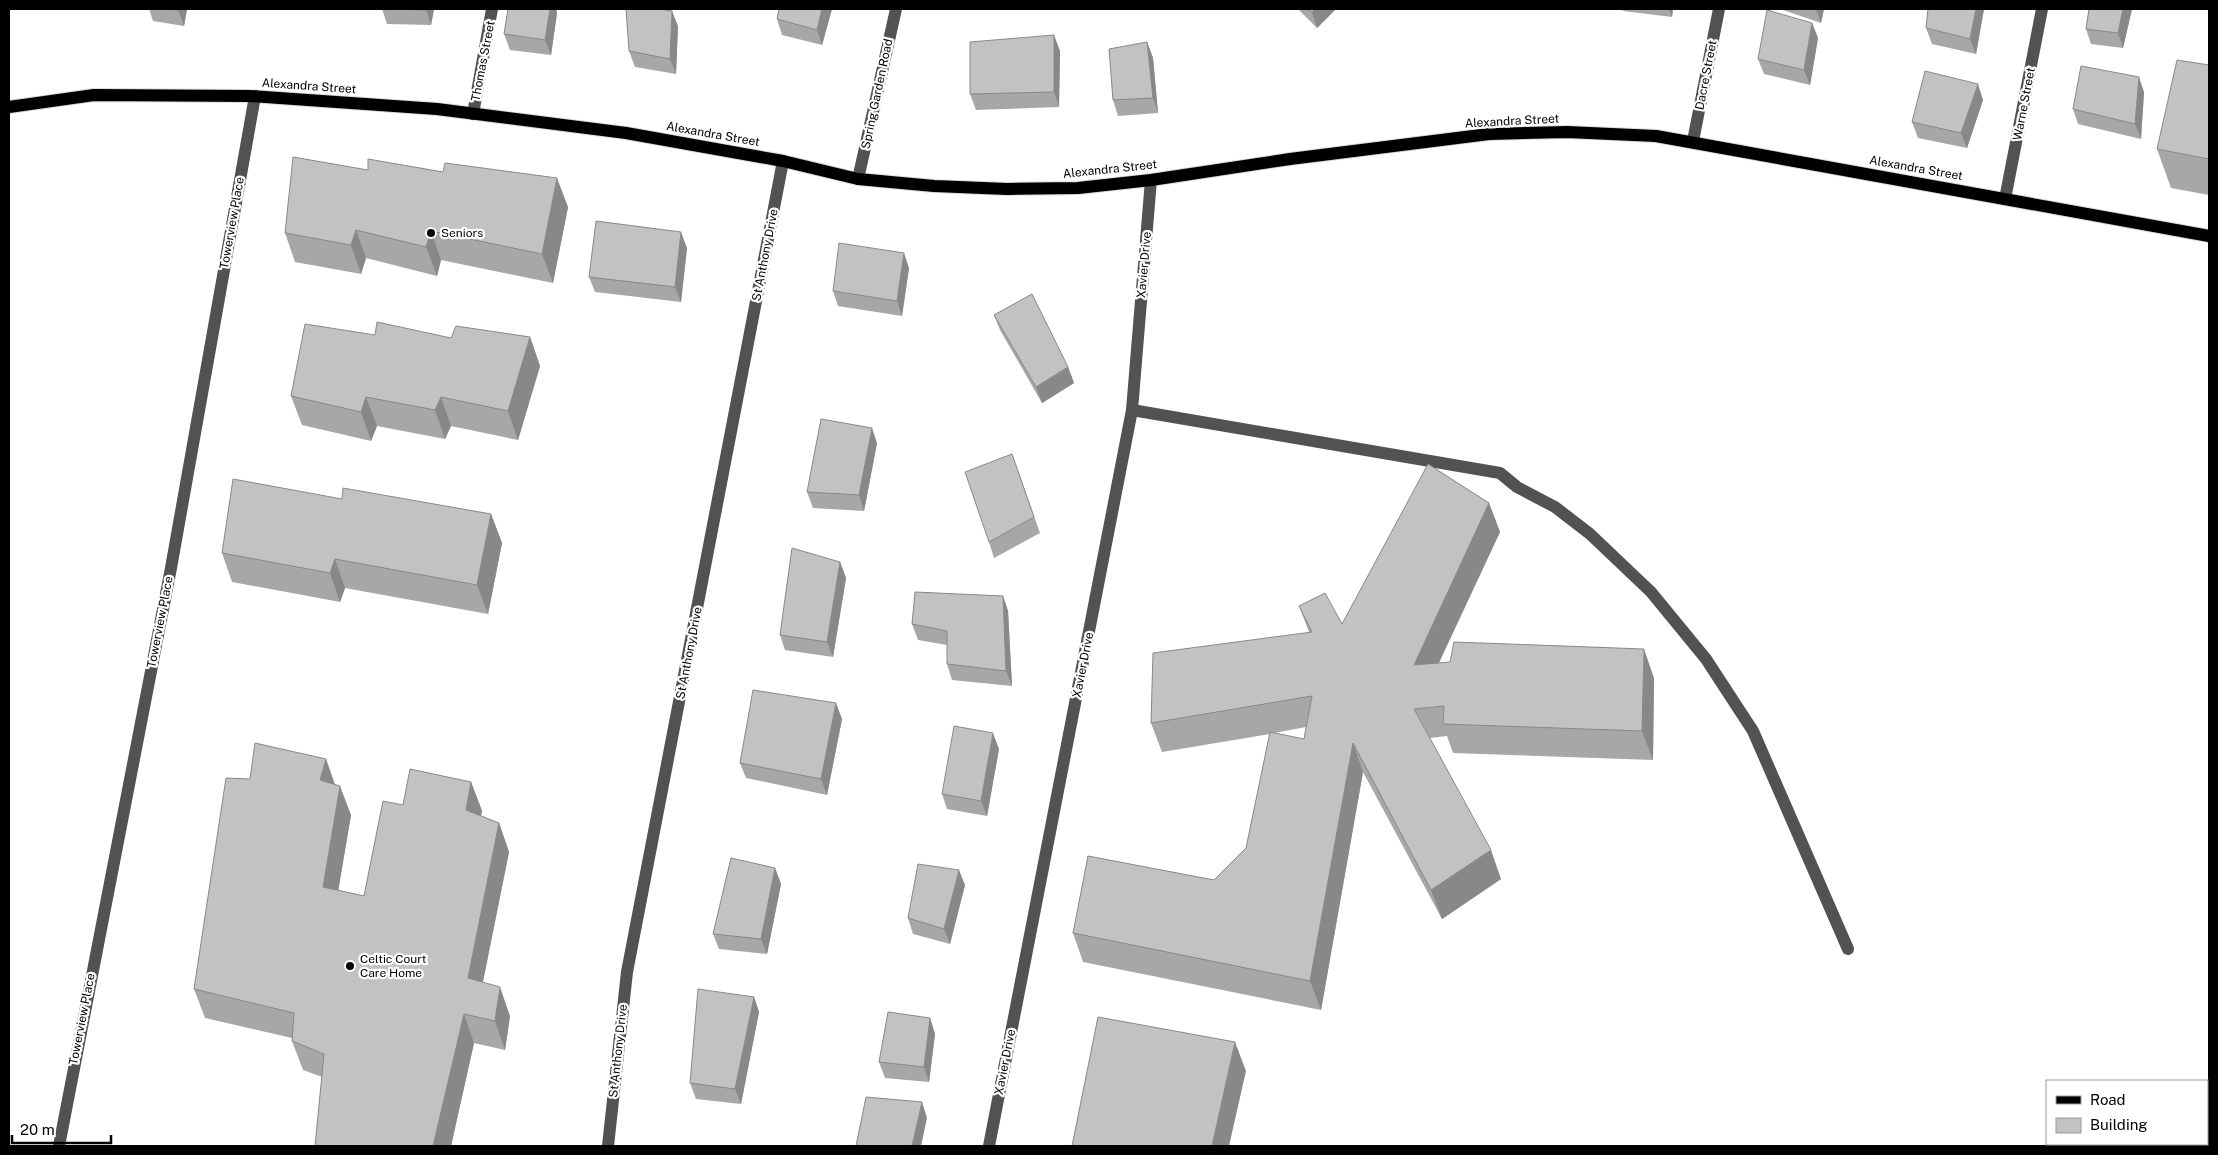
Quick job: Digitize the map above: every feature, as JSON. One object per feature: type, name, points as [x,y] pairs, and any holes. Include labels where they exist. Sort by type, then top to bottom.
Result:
[{"type":"main road","name":"Alexandra Street","points":[[9,107],[94,95],[255,96],[437,109],[626,133],[783,161],[858,179],[934,186],[1007,189],[1078,188],[1151,180],[1290,159],[1489,134],[1610,133],[1693,141],[2209,236]]},
{"type":"street","name":"Thomas Street","points":[[473,114],[492,9]]},
{"type":"street","name":"Spring Garden Road","points":[[858,179],[896,9]]},
{"type":"street","name":"Dacre Street","points":[[1693,141],[1718,9]]},
{"type":"street","name":"Warne Street","points":[[2005,199],[2042,9]]},
{"type":"street","name":"Towerview Place","points":[[59,1146],[171,568],[255,96]]},
{"type":"street","name":"St Anthony Drive","points":[[608,1146],[627,972],[783,161]]},
{"type":"street","name":"Xavier Drive","points":[[989,1146],[1132,410],[1151,180]]},
{"type":"street","points":[[1132,410],[1500,473],[1517,487],[1555,507],[1590,534],[1652,592],[1706,659],[1753,731],[1848,949]]},
{"type":"building","points":[[392,9],[426,9],[426,10]]},
{"type":"building","points":[[508,9],[550,9],[545,40],[504,34]]},
{"type":"building","points":[[626,9],[672,11],[670,59],[629,51]]},
{"type":"building","points":[[779,9],[822,9],[817,30],[777,19]]},
{"type":"building","points":[[1928,9],[1976,9],[1970,39],[1926,28]]},
{"type":"building","points":[[2089,9],[2123,9],[2118,33],[2086,29]]},
{"type":"building","points":[[1767,10],[1812,23],[1804,70],[1758,59]]},
{"type":"building","points":[[1054,35],[1054,92],[970,94],[970,42]]},
{"type":"building","points":[[1147,42],[1153,98],[1113,100],[1109,49]]},
{"type":"building","points":[[2177,60],[2209,65],[2209,159],[2157,149]]},
{"type":"building","points":[[2081,66],[2139,77],[2135,124],[2073,109]]},
{"type":"building","points":[[1925,71],[1978,84],[1961,133],[1912,122]]},
{"type":"building","points":[[293,157],[368,170],[368,159],[443,172],[445,163],[557,178],[542,254],[431,231],[426,247],[356,230],[351,245],[285,233]]},
{"type":"building","points":[[596,221],[681,232],[675,287],[589,277]]},
{"type":"building","points":[[839,243],[904,253],[897,301],[833,291]]},
{"type":"building","points":[[1032,294],[1068,367],[1036,387],[994,315]]},
{"type":"building","points":[[377,322],[451,338],[456,326],[530,337],[508,411],[441,397],[435,410],[366,397],[361,412],[291,396],[305,324],[375,335]]},
{"type":"building","points":[[821,419],[872,428],[859,495],[807,492]]},
{"type":"building","points":[[1012,454],[1034,517],[989,542],[965,472]]},
{"type":"building","points":[[1428,464],[1489,503],[1414,665],[1450,662],[1454,642],[1644,649],[1642,731],[1443,724],[1444,706],[1414,709],[1491,850],[1431,890],[1353,743],[1310,981],[1073,933],[1088,856],[1214,880],[1246,848],[1270,732],[1304,739],[1312,696],[1151,723],[1153,653],[1312,632],[1299,606],[1325,593],[1342,624]]},
{"type":"building","points":[[233,479],[342,499],[343,488],[491,514],[477,585],[335,559],[330,573],[222,553]]},
{"type":"building","points":[[792,548],[840,562],[827,642],[780,635]]},
{"type":"building","points":[[915,592],[1003,596],[1006,671],[947,664],[947,631],[912,624]]},
{"type":"building","points":[[753,690],[836,703],[821,779],[740,763]]},
{"type":"building","points":[[954,726],[993,733],[981,801],[942,794]]},
{"type":"building","name":"Celtic Court Care Home","points":[[255,743],[326,759],[320,780],[340,786],[323,887],[364,896],[383,801],[403,805],[410,769],[471,782],[466,810],[499,823],[468,978],[500,987],[495,1021],[464,1014],[433,1146],[315,1146],[324,1054],[292,1041],[294,1013],[194,989],[226,778],[250,779]]},
{"type":"building","points":[[731,858],[775,868],[761,939],[713,934]]},
{"type":"building","points":[[918,864],[959,870],[944,929],[908,918]]},
{"type":"building","points":[[698,989],[754,997],[735,1089],[690,1083]]},
{"type":"building","points":[[888,1012],[930,1018],[924,1067],[879,1062]]},
{"type":"building","points":[[1098,1017],[1235,1042],[1212,1146],[1072,1146]]},
{"type":"building","points":[[866,1097],[922,1102],[912,1146],[856,1146]]},
{"type":"place","name":"Seniors","points":[[431,233]]},
{"type":"place","name":"Celtic Court Care Home","points":[[350,966]]}]
